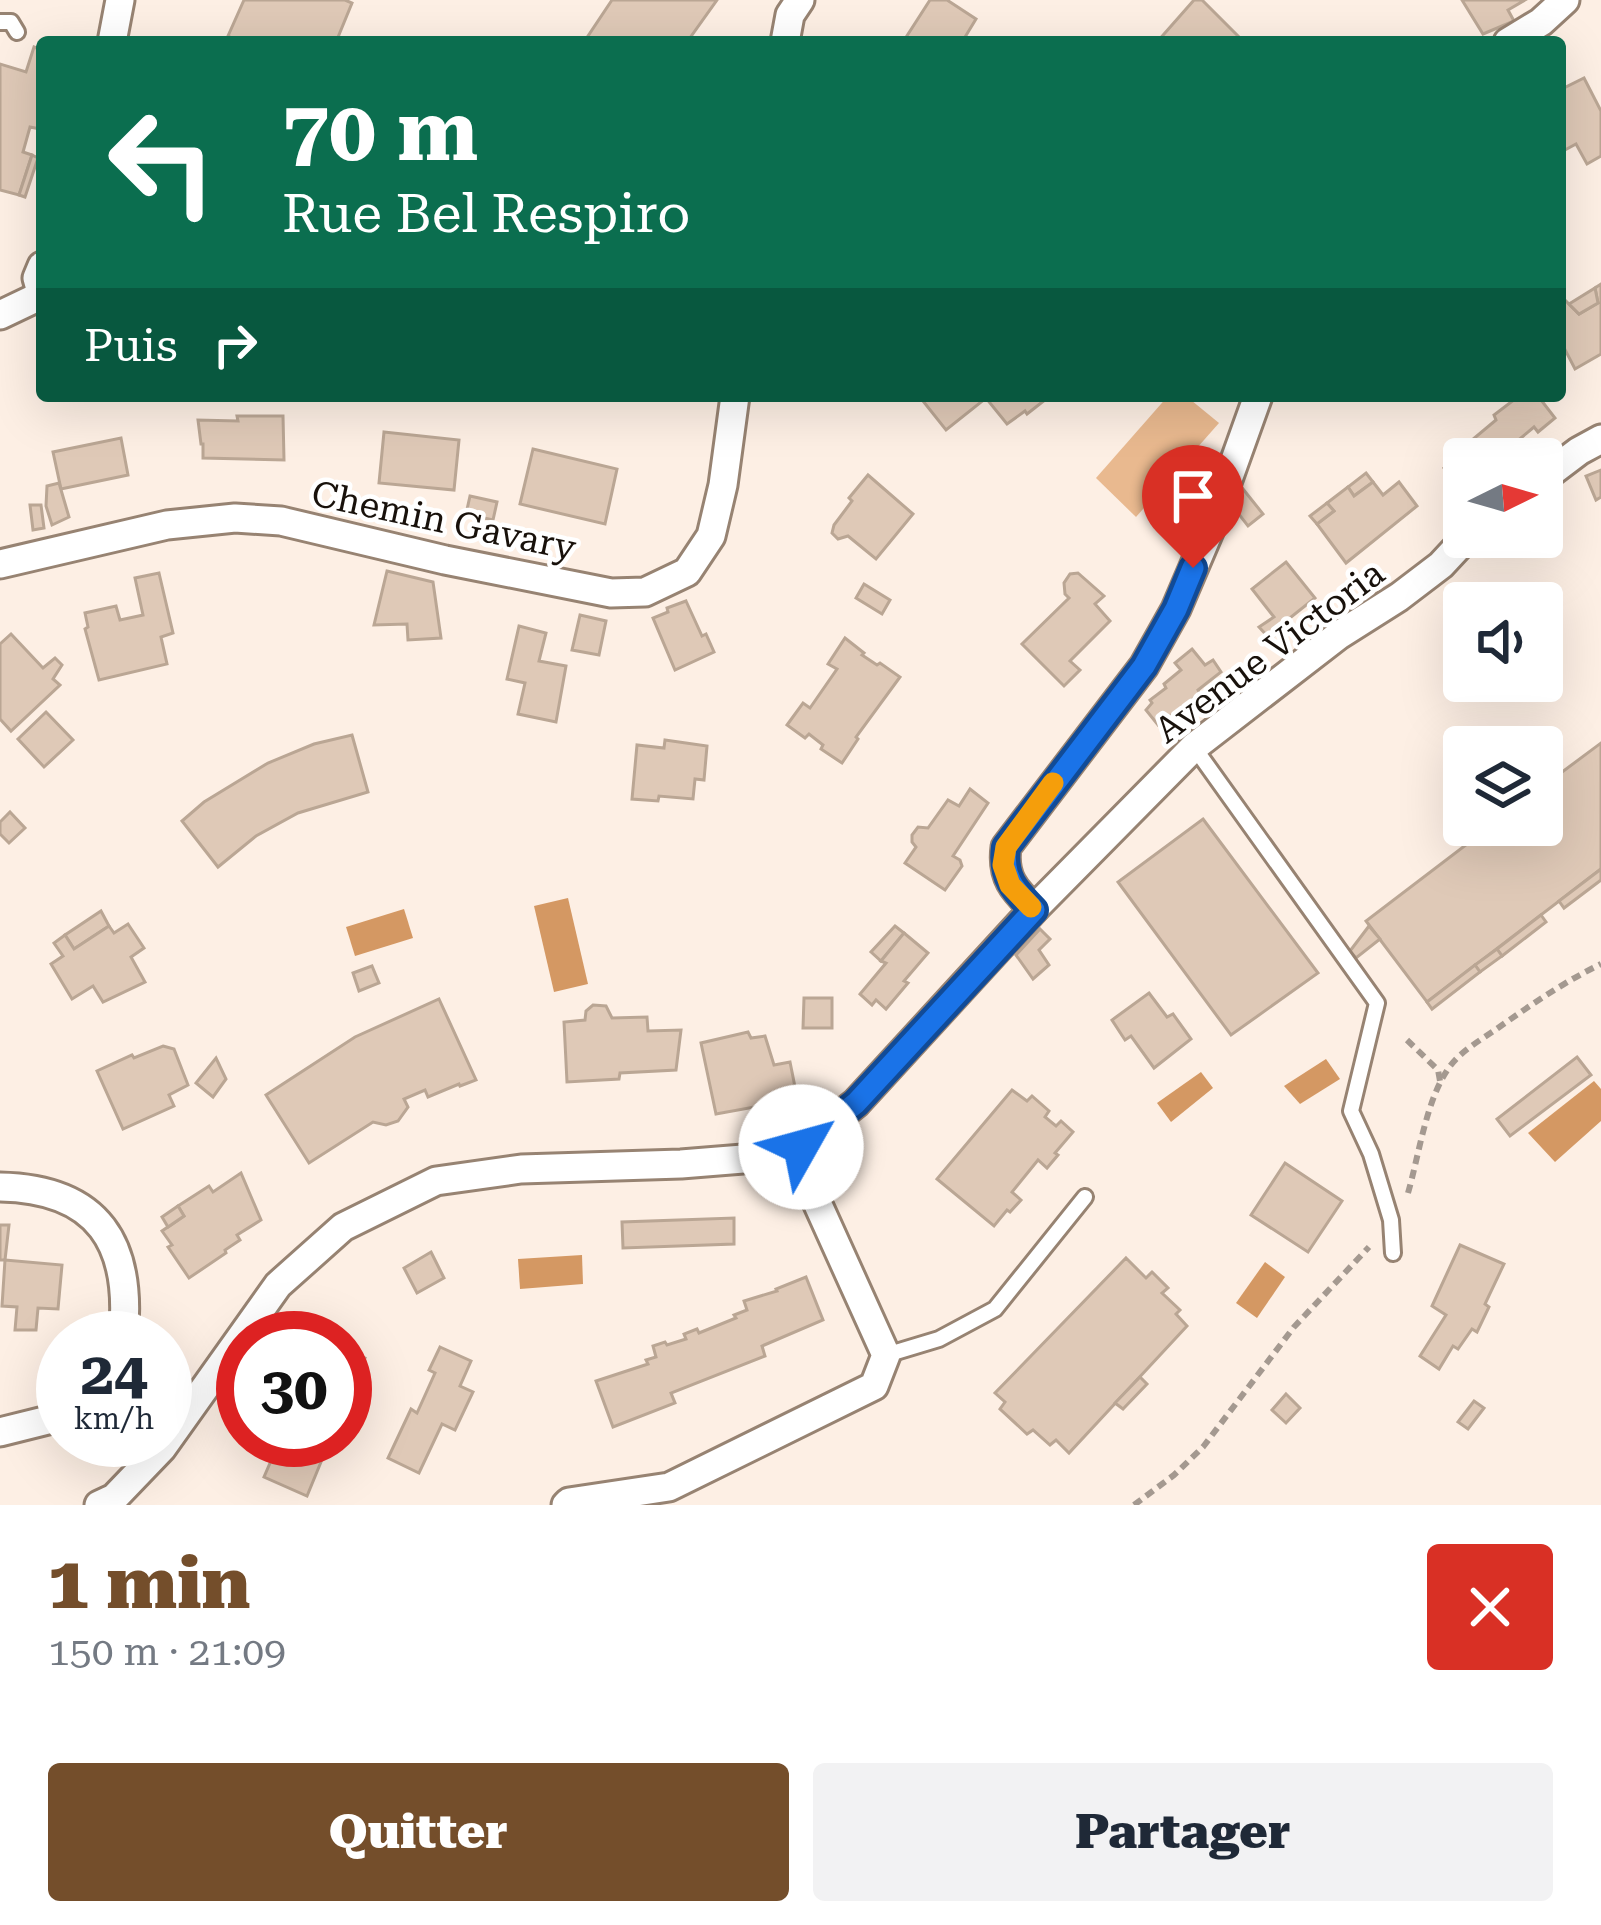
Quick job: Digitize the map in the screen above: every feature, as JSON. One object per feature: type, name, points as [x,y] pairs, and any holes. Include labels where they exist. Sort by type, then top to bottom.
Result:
[{"type":"street","points":[[113,36],[120,0]]},
{"type":"street","points":[[786,36],[790,15],[800,0]]},
{"type":"street","points":[[1518,36],[1565,0]]},
{"type":"street","points":[[0,315],[36,298]]},
{"type":"street","name":"Chemin Gavary","points":[[0,564],[167,525],[235,518],[280,521],[611,593],[645,592],[687,572],[711,536],[734,402]]},
{"type":"street","points":[[1034,910],[1010,885],[1003,865],[1006,847],[1144,666],[1176,609],[1211,527],[1256,402]]},
{"type":"street","points":[[1563,463],[1601,439]]},
{"type":"street","name":"Avenue Victoria","points":[[99,1505],[114,1498],[163,1448],[278,1285],[343,1227],[436,1181],[520,1169],[743,1159],[801,1147],[856,1103],[1034,910],[1195,747],[1339,635],[1448,558]]},
{"type":"street","points":[[566,1505],[669,1487],[874,1386],[886,1355],[815,1198],[801,1147]]},
{"type":"street","points":[[0,1187],[34,1187],[81,1204],[111,1240],[127,1294],[125,1311]]},
{"type":"street","points":[[0,1432],[36,1423]]},
{"type":"lane","points":[[0,22],[11,22],[17,32]]},
{"type":"lane","points":[[1195,747],[1377,1003],[1351,1111],[1371,1154],[1391,1220],[1394,1253]]},
{"type":"lane","points":[[886,1355],[939,1339],[995,1309],[1085,1197]]},
{"type":"path","points":[[1407,1040],[1438,1070],[1440,1084]]},
{"type":"shaded area","points":[[1163,402],[1193,402],[1219,423],[1136,517],[1096,478]]},
{"type":"shaded area","points":[[568,898],[588,984],[554,992],[534,906]]},
{"type":"shaded area","points":[[404,909],[413,938],[355,956],[346,927]]},
{"type":"shaded area","points":[[1326,1059],[1340,1079],[1300,1104],[1284,1086]]},
{"type":"shaded area","points":[[1201,1072],[1213,1088],[1171,1122],[1157,1103]]},
{"type":"shaded area","points":[[1594,1081],[1601,1089],[1601,1121],[1555,1162],[1528,1133]]},
{"type":"shaded area","points":[[582,1255],[583,1284],[520,1289],[518,1259]]},
{"type":"shaded area","points":[[1265,1262],[1285,1277],[1257,1318],[1236,1303]]},
{"type":"building","points":[[244,0],[352,3],[338,36],[228,36]]},
{"type":"building","points":[[612,0],[717,0],[691,36],[588,36]]},
{"type":"building","points":[[930,0],[947,0],[976,19],[966,36],[907,36]]},
{"type":"building","points":[[1194,0],[1202,0],[1238,36],[1162,36]]},
{"type":"building","points":[[1462,0],[1525,0],[1508,10],[1514,21],[1483,34]]},
{"type":"building","points":[[34,47],[36,128],[30,127],[23,152],[32,155],[19,195],[0,190],[0,64],[26,72]]},
{"type":"building","points":[[1584,78],[1601,111],[1601,156],[1587,164],[1576,144],[1566,149],[1566,87]]},
{"type":"building","points":[[32,155],[36,164],[25,197],[19,195]]},
{"type":"building","points":[[1601,284],[1601,354],[1575,369],[1566,352],[1566,301],[1579,314],[1598,303],[1595,288]]},
{"type":"building","points":[[1595,288],[1598,303],[1579,314],[1569,304]]},
{"type":"building","points":[[924,402],[981,402],[946,430]]},
{"type":"building","points":[[989,402],[1042,402],[1027,414],[1007,424]]},
{"type":"building","points":[[1511,402],[1543,402],[1555,418],[1521,438],[1474,438],[1496,420],[1494,415]]},
{"type":"building","points":[[237,416],[283,416],[284,460],[203,458],[198,420],[238,421]]},
{"type":"building","points":[[384,432],[459,440],[454,490],[379,483]]},
{"type":"building","points":[[121,438],[128,475],[61,489],[53,452]]},
{"type":"building","points":[[533,449],[617,469],[605,524],[520,504]]},
{"type":"building","points":[[1601,470],[1601,497],[1596,500],[1586,476]]},
{"type":"building","points":[[1366,473],[1373,482],[1354,496],[1348,487]]},
{"type":"building","points":[[868,475],[913,514],[876,559],[848,536],[838,539],[832,533],[852,501],[849,498]]},
{"type":"building","points":[[1373,482],[1383,495],[1399,482],[1417,506],[1346,563],[1317,524],[1334,511],[1327,503],[1348,487],[1354,496]]},
{"type":"building","points":[[59,483],[69,517],[52,525],[47,486]]},
{"type":"building","points":[[1239,484],[1263,514],[1248,526],[1231,504]]},
{"type":"building","points":[[470,496],[497,502],[493,520],[466,514]]},
{"type":"building","points":[[1327,503],[1334,511],[1317,524],[1310,516]]},
{"type":"building","points":[[30,505],[41,505],[44,528],[33,530]]},
{"type":"building","points":[[1286,562],[1315,598],[1270,639],[1259,627],[1274,617],[1252,589]]},
{"type":"building","points":[[387,571],[433,582],[441,638],[408,640],[407,624],[374,625]]},
{"type":"building","points":[[159,573],[173,633],[161,637],[167,664],[99,680],[85,613],[116,606],[120,620],[143,615],[135,578]]},
{"type":"building","points":[[1078,573],[1104,596],[1095,604],[1110,621],[1070,661],[1080,670],[1064,686],[1022,644],[1069,598],[1064,583],[1070,574]]},
{"type":"building","points":[[864,584],[890,600],[882,614],[856,598]]},
{"type":"building","points":[[686,601],[714,652],[675,670],[653,618]]},
{"type":"building","points":[[580,615],[606,621],[599,655],[572,650]]},
{"type":"building","points":[[519,626],[546,633],[539,661],[566,666],[556,722],[518,714],[525,683],[507,679]]},
{"type":"building","points":[[11,634],[43,668],[55,658],[62,665],[53,679],[60,685],[11,731],[0,719],[0,644]]},
{"type":"building","points":[[845,638],[862,655],[900,677],[842,763],[809,734],[805,738],[787,725],[803,703],[810,708],[837,669],[828,664]]},
{"type":"building","points":[[1192,649],[1205,665],[1213,660],[1221,672],[1158,725],[1146,710],[1150,700],[1181,670],[1175,663]]},
{"type":"building","points":[[46,712],[73,740],[44,767],[18,739]]},
{"type":"building","points":[[352,735],[368,792],[298,813],[256,836],[218,867],[182,821],[268,763]]},
{"type":"building","points":[[665,740],[707,746],[704,780],[695,779],[693,799],[632,799],[637,745],[664,748]]},
{"type":"building","points":[[1601,743],[1601,869],[1427,1002],[1366,921],[1464,846],[1563,846],[1563,771]]},
{"type":"building","points":[[970,789],[988,803],[953,856],[962,866],[945,890],[905,863],[916,847],[912,835],[918,827],[928,828],[948,800],[959,806]]},
{"type":"building","points":[[10,812],[25,828],[9,843],[0,834],[0,822]]},
{"type":"building","points":[[1203,819],[1318,973],[1231,1035],[1118,882]]},
{"type":"building","points":[[1601,869],[1601,880],[1564,908],[1559,901]]},
{"type":"building","points":[[101,911],[109,926],[74,949],[65,935]]},
{"type":"building","points":[[1541,915],[1546,922],[1502,956],[1497,949]]},
{"type":"building","points":[[128,924],[144,948],[131,957],[145,982],[103,1002],[93,986],[72,999],[51,964],[63,956],[54,943],[65,935],[74,949],[109,926],[114,933]]},
{"type":"building","points":[[895,926],[904,933],[881,961],[871,952]]},
{"type":"building","points":[[1369,926],[1380,939],[1356,958],[1350,951]]},
{"type":"building","points":[[1040,929],[1050,939],[1039,950],[1049,965],[1033,979],[1016,955]]},
{"type":"building","points":[[904,933],[928,953],[886,1009],[876,1000],[872,1005],[860,994]]},
{"type":"building","points":[[1497,949],[1502,956],[1480,972],[1475,965]]},
{"type":"building","points":[[1475,965],[1480,972],[1432,1009],[1427,1002]]},
{"type":"building","points":[[372,966],[379,983],[359,991],[353,973]]},
{"type":"building","points":[[1149,993],[1191,1039],[1154,1068],[1131,1036],[1125,1040],[1112,1020]]},
{"type":"building","points":[[804,998],[832,998],[832,1028],[803,1028]]},
{"type":"building","points":[[439,999],[476,1080],[428,1097],[425,1090],[404,1099],[408,1107],[398,1121],[373,1122],[309,1163],[266,1095],[355,1037]]},
{"type":"building","points":[[593,1005],[606,1006],[612,1018],[647,1017],[648,1031],[681,1030],[676,1070],[567,1082],[564,1022],[585,1020]]},
{"type":"building","points":[[748,1032],[751,1038],[765,1036],[774,1065],[790,1062],[796,1092],[781,1096],[782,1102],[716,1114],[701,1043]]},
{"type":"building","points":[[163,1046],[174,1049],[188,1085],[169,1095],[174,1106],[123,1129],[97,1071]]},
{"type":"building","points":[[1577,1057],[1591,1075],[1510,1136],[1497,1119]]},
{"type":"building","points":[[216,1058],[226,1079],[213,1097],[196,1083]]},
{"type":"building","points":[[1012,1090],[1027,1101],[1032,1096],[1049,1111],[1045,1117],[1056,1126],[1061,1121],[1073,1132],[1047,1168],[1038,1160],[1012,1192],[1021,1200],[994,1226],[937,1179]]},
{"type":"building","points":[[1285,1163],[1342,1201],[1308,1252],[1251,1215]]},
{"type":"building","points":[[241,1173],[261,1220],[237,1235],[240,1240],[226,1253],[189,1278],[162,1231],[184,1216],[178,1206],[209,1186],[213,1192]]},
{"type":"building","points":[[178,1206],[184,1216],[168,1227],[162,1217]]},
{"type":"building","points":[[734,1218],[734,1244],[623,1248],[622,1222]]},
{"type":"building","points":[[0,1225],[9,1225],[5,1260],[0,1260]]},
{"type":"building","points":[[1460,1245],[1504,1264],[1477,1332],[1472,1329],[1458,1349],[1453,1346],[1439,1369],[1420,1356],[1446,1315],[1432,1306]]},
{"type":"building","points":[[431,1252],[444,1278],[417,1293],[404,1268]]},
{"type":"building","points":[[1126,1258],[1146,1278],[1152,1272],[1168,1288],[1162,1293],[1180,1310],[1176,1314],[1187,1326],[1069,1453],[1056,1440],[1050,1445],[1033,1430],[1027,1434],[1000,1409],[1005,1402],[995,1393]]},
{"type":"building","points":[[5,1260],[62,1265],[58,1309],[38,1308],[36,1330],[15,1330],[17,1307],[2,1306]]},
{"type":"building","points":[[806,1277],[823,1320],[762,1346],[765,1356],[671,1393],[675,1403],[613,1427],[596,1381],[648,1364],[646,1360],[656,1357],[653,1346],[686,1339],[684,1334],[736,1318],[734,1315],[747,1310],[744,1301]]},
{"type":"building","points":[[440,1347],[471,1361],[460,1386],[473,1392],[455,1430],[442,1424],[419,1473],[388,1458],[411,1409],[417,1413],[435,1373],[429,1370]]},
{"type":"building","points":[[1140,1377],[1147,1384],[1123,1409],[1115,1403]]},
{"type":"building","points":[[1286,1394],[1300,1408],[1286,1423],[1272,1410]]},
{"type":"building","points":[[1474,1401],[1484,1408],[1468,1429],[1458,1422]]},
{"type":"building","points":[[268,1467],[319,1467],[307,1496],[264,1477]]},
{"type":"slow traffic","points":[[1031,907],[1010,885],[1003,865],[1006,847],[1053,783]]},
{"type":"route","points":[[801,1147],[856,1103],[1034,910],[1010,885],[1003,865],[1006,847],[1144,666],[1193,568]]}]
